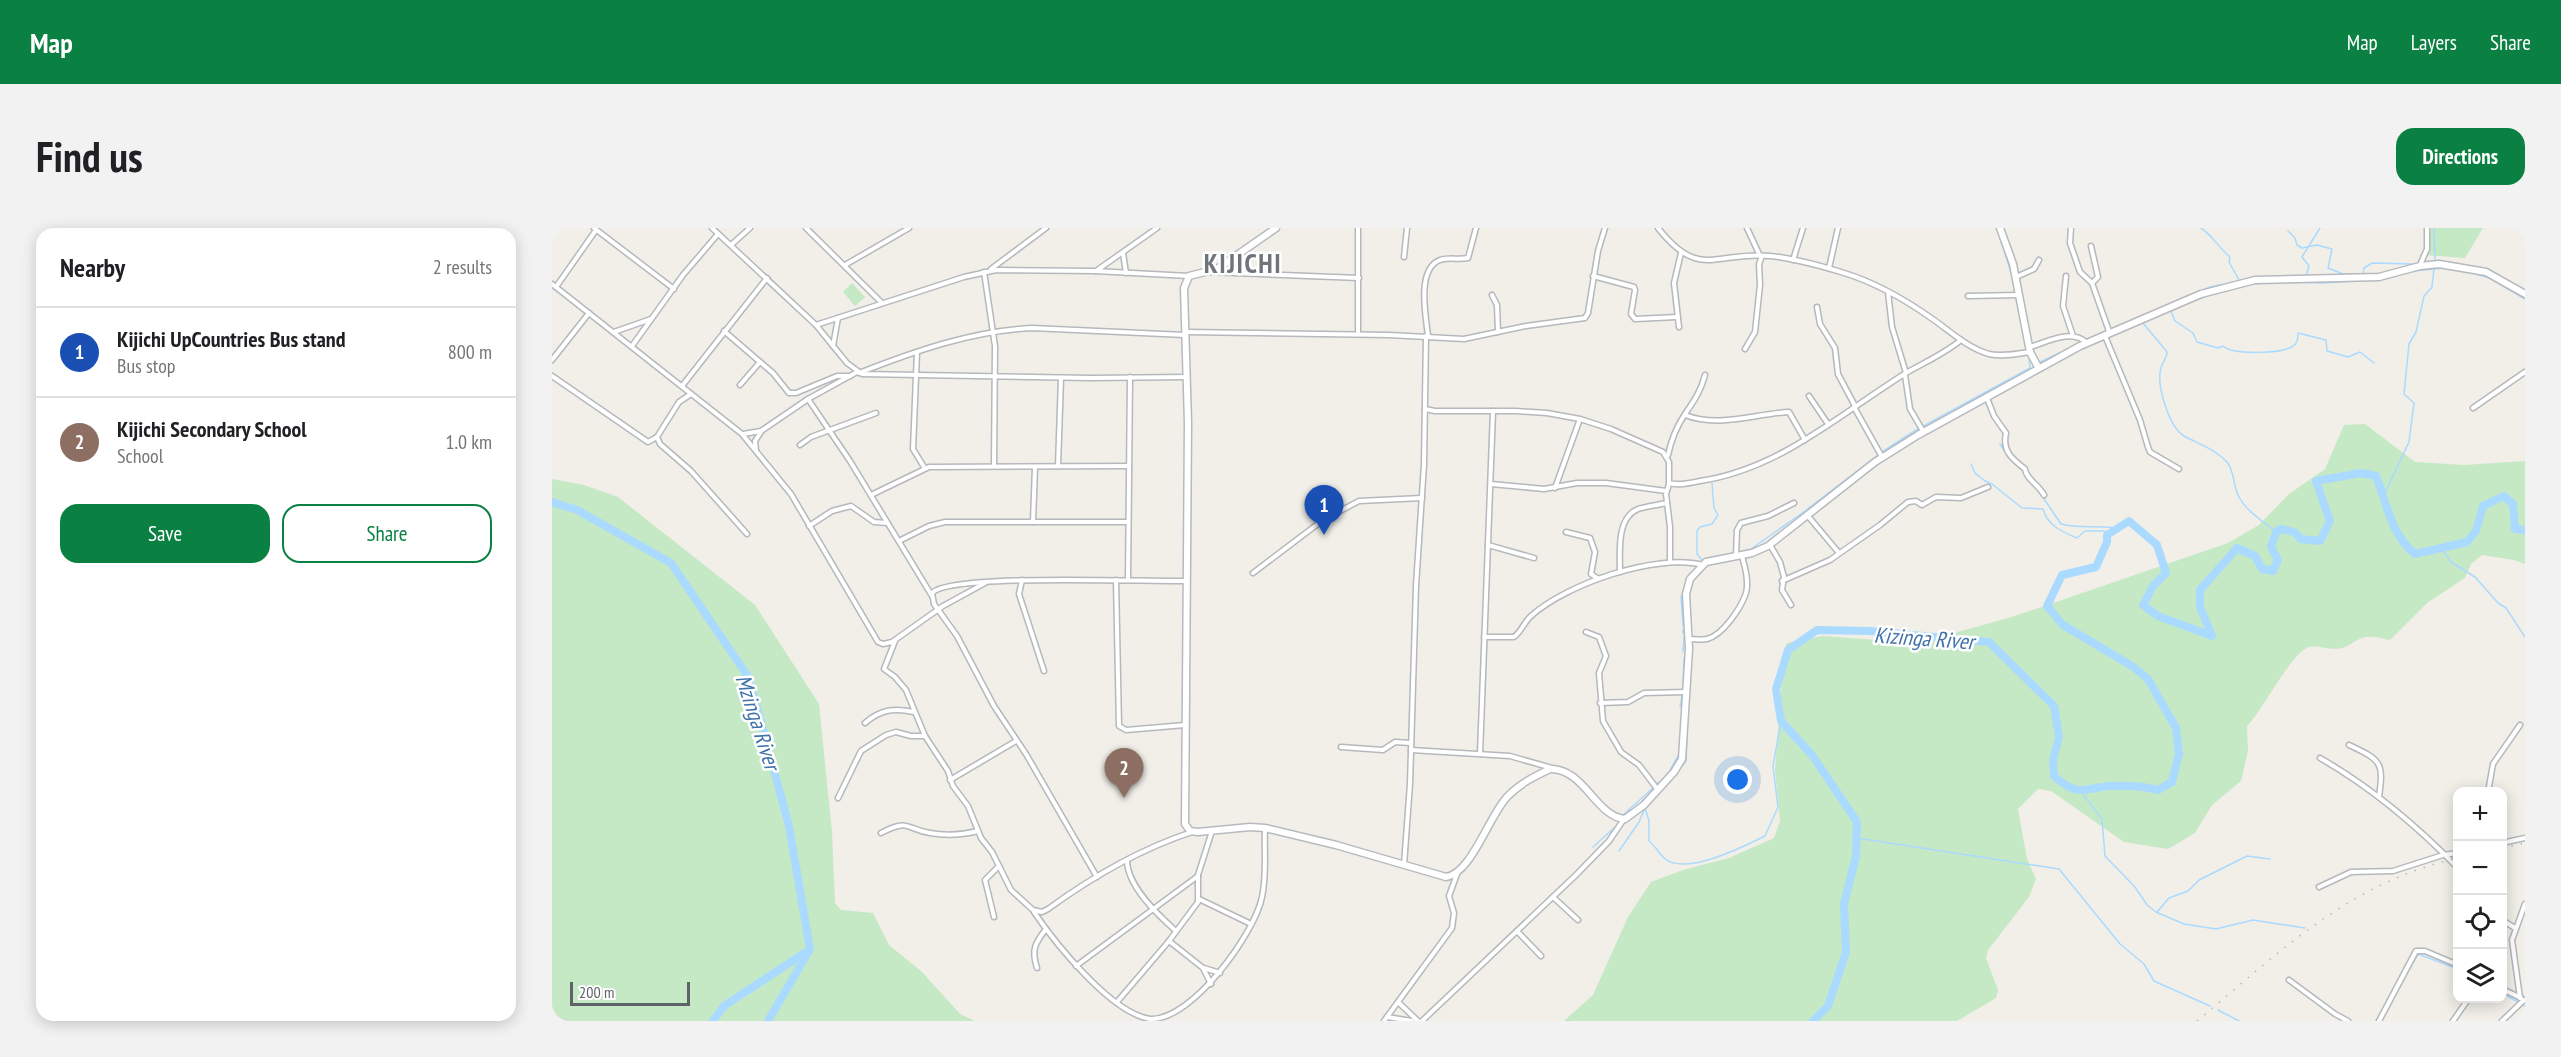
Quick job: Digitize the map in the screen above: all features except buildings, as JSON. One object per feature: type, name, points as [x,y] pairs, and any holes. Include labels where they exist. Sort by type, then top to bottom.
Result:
[{"type":"street","points":[[712,228],[816,325],[858,373],[1061,378],[1187,377]]},
{"type":"street","points":[[731,245],[750,228]]},
{"type":"street","points":[[806,228],[882,303]]},
{"type":"street","points":[[845,265],[909,228]]},
{"type":"street","points":[[986,272],[1046,228]]},
{"type":"street","points":[[1095,271],[1156,228]]},
{"type":"street","points":[[1209,272],[1231,261],[1274,228]]},
{"type":"street","points":[[1358,228],[1358,334]]},
{"type":"street","points":[[1404,257],[1407,228]]},
{"type":"street","points":[[1404,866],[1412,743],[1416,586],[1422,498],[1427,336],[1425,288],[1427,274],[1436,262],[1468,258],[1476,228]]},
{"type":"street","points":[[742,434],[753,435],[761,432],[808,399],[850,376],[917,352],[993,331],[1032,328],[1186,333],[1358,334],[1471,339],[1498,332],[1586,317],[1605,228]]},
{"type":"street","points":[[1658,228],[1681,252],[1697,261],[1761,256],[1829,268],[1859,278],[1919,309],[1961,340],[1991,354],[2030,350],[2073,336],[2083,338],[2088,343]]},
{"type":"street","points":[[1746,350],[1755,332],[1761,256],[1747,228]]},
{"type":"street","points":[[1793,260],[1803,228]]},
{"type":"street","points":[[1829,268],[1838,228]]},
{"type":"street","points":[[2000,228],[2016,277],[2030,350],[2038,368]]},
{"type":"street","points":[[2070,228],[2070,243],[2080,272],[2092,283],[2148,447],[2151,452],[2179,469]]},
{"type":"street","points":[[2420,266],[2427,249],[2427,228]]},
{"type":"street","points":[[674,289],[595,229],[554,285],[742,434],[791,494],[878,642],[887,644],[895,640],[938,610],[985,583]]},
{"type":"street","points":[[632,346],[651,318],[718,234]]},
{"type":"street","points":[[2091,246],[2098,277],[2092,283]]},
{"type":"street","points":[[1122,252],[1126,273]]},
{"type":"street","points":[[1679,327],[1674,280],[1681,252]]},
{"type":"street","points":[[2016,277],[2034,269],[2039,260]]},
{"type":"street","points":[[1399,1003],[1420,1021],[1554,897],[1609,841],[1625,819],[1636,812],[1658,790],[1682,759],[1689,639],[1687,588],[1690,579],[1710,560],[1739,556],[1769,545],[1883,458],[1924,432],[2038,368],[2088,343],[2201,294],[2235,284],[2275,279],[2379,277],[2420,266],[2439,264],[2486,272],[2525,294]]},
{"type":"street","points":[[816,325],[986,272],[1095,271],[1189,276],[1209,272],[1359,278]]},
{"type":"street","points":[[986,272],[993,331],[995,377],[994,466]]},
{"type":"street","points":[[1189,276],[1184,288],[1187,377],[1184,822],[1192,832]]},
{"type":"street","points":[[1593,276],[1634,287],[1631,314],[1635,319],[1677,317]]},
{"type":"street","points":[[2066,276],[2063,306],[2073,336]]},
{"type":"street","points":[[681,386],[767,278]]},
{"type":"street","points":[[1888,292],[1892,327],[1906,374],[1910,408],[1924,432]]},
{"type":"street","points":[[1492,295],[1497,305],[1498,332]]},
{"type":"street","points":[[1968,296],[2020,295]]},
{"type":"street","points":[[1817,307],[1820,324],[1835,348],[1838,374],[1883,458]]},
{"type":"street","points":[[552,360],[589,313]]},
{"type":"street","points":[[614,332],[651,318]]},
{"type":"street","points":[[833,347],[838,318]]},
{"type":"street","points":[[724,331],[773,373],[786,391],[792,394],[837,376],[850,376]]},
{"type":"street","points":[[1670,484],[1710,480],[1758,466],[1805,440],[1906,374],[1935,359],[1961,340]]},
{"type":"street","points":[[917,352],[913,449],[924,468]]},
{"type":"street","points":[[740,385],[760,362]]},
{"type":"street","points":[[2473,408],[2525,372]]},
{"type":"street","points":[[1670,562],[1670,527],[1666,491],[1670,484],[1667,456],[1684,415],[1698,397],[1705,375]]},
{"type":"street","points":[[552,376],[648,442],[657,437],[679,402],[690,394]]},
{"type":"street","points":[[1128,580],[1130,377]]},
{"type":"street","points":[[1058,466],[1061,378]]},
{"type":"street","points":[[1809,396],[1828,424]]},
{"type":"street","points":[[1987,398],[1994,416],[2006,433],[2004,444],[2009,455],[2014,463],[2024,468],[2026,475],[2038,484],[2044,495]]},
{"type":"street","points":[[808,399],[872,495],[938,610],[957,636],[989,698],[1035,767],[1098,877]]},
{"type":"street","points":[[1425,409],[1547,413],[1580,419],[1652,446],[1667,456]]},
{"type":"street","points":[[1425,414],[1435,411]]},
{"type":"street","points":[[1480,754],[1493,411]]},
{"type":"street","points":[[1684,415],[1704,421],[1788,412],[1805,440]]},
{"type":"street","points":[[800,445],[809,438],[876,413]]},
{"type":"street","points":[[1555,488],[1580,419]]},
{"type":"street","points":[[756,452],[755,441],[761,432]]},
{"type":"street","points":[[657,437],[660,444],[691,471],[747,534]]},
{"type":"street","points":[[872,495],[924,468],[1129,466]]},
{"type":"street","points":[[1033,522],[1035,468]]},
{"type":"street","points":[[1491,484],[1534,489],[1555,488],[1577,483],[1606,483],[1666,491]]},
{"type":"street","points":[[1782,581],[1812,570],[1880,525],[1908,502],[1916,501],[1922,505],[1936,497],[1961,498],[1988,487]]},
{"type":"street","points":[[1253,573],[1323,520],[1359,501],[1422,498]]},
{"type":"street","points":[[1620,572],[1620,550],[1625,521],[1637,510],[1667,503]]},
{"type":"street","points":[[1689,639],[1707,639],[1712,636],[1725,626],[1741,603],[1747,582],[1739,556],[1737,530],[1741,524],[1768,516],[1794,504]]},
{"type":"street","points":[[809,526],[832,511],[851,506],[874,522],[887,523]]},
{"type":"street","points":[[1808,516],[1839,553]]},
{"type":"street","points":[[899,541],[929,526],[945,522],[1128,522]]},
{"type":"street","points":[[1566,532],[1590,538],[1595,552],[1591,574],[1597,578]]},
{"type":"street","points":[[1488,545],[1534,558]]},
{"type":"street","points":[[1769,545],[1782,569],[1782,590],[1791,605]]},
{"type":"street","points":[[1484,637],[1514,637],[1534,614],[1597,578],[1670,562],[1703,565]]},
{"type":"street","points":[[932,596],[934,591],[943,586],[1022,580],[1186,581]]},
{"type":"street","points":[[1022,580],[1019,594],[1044,671]]},
{"type":"street","points":[[1116,580],[1119,726],[1126,730],[1185,725]]},
{"type":"street","points":[[1586,632],[1599,637],[1606,651],[1606,660],[1599,673],[1603,721],[1619,749],[1639,765],[1658,790]]},
{"type":"street","points":[[895,640],[884,669],[895,677],[906,690],[925,736],[968,806],[978,831],[1011,890],[1033,910],[1076,966],[1117,1002],[1137,1015],[1158,1019],[1180,1009],[1211,986],[1220,973],[1251,924],[1263,896],[1265,828]]},
{"type":"street","points":[[1600,703],[1628,702],[1644,693],[1687,692]]},
{"type":"street","points":[[865,723],[877,714],[889,710],[914,711]]},
{"type":"street","points":[[2489,787],[2493,764],[2520,725]]},
{"type":"street","points":[[838,798],[858,755],[866,746],[896,732],[911,736],[925,736]]},
{"type":"street","points":[[950,780],[1016,741]]},
{"type":"street","points":[[1341,747],[1383,750],[1395,742],[1412,743]]},
{"type":"street","points":[[2349,746],[2373,757],[2380,764],[2382,774],[2379,797]]},
{"type":"street","points":[[1411,750],[1520,758],[1574,777],[1610,813],[1625,819]]},
{"type":"street","points":[[2320,758],[2342,770],[2379,797],[2453,864]]},
{"type":"street","points":[[1384,1021],[1452,928],[1454,913],[1449,896],[1457,874],[1487,825],[1508,796],[1525,783],[1552,769]]},
{"type":"street","points":[[948,771],[958,774]]},
{"type":"street","points":[[880,833],[903,825],[935,834],[961,835],[978,831]]},
{"type":"street","points":[[1033,910],[1042,912],[1048,909],[1127,859],[1159,843],[1192,832],[1250,827],[1265,828],[1336,845],[1440,876],[1457,874]]},
{"type":"street","points":[[1117,1002],[1169,941],[1199,899],[1198,875],[1212,831]]},
{"type":"street","points":[[2507,842],[2525,838]]},
{"type":"street","points":[[2319,888],[2351,872],[2394,871],[2453,854]]},
{"type":"street","points":[[1127,859],[1129,873],[1143,898],[1176,931]]},
{"type":"street","points":[[994,917],[985,880],[999,866]]},
{"type":"street","points":[[1076,966],[1198,875]]},
{"type":"street","points":[[1554,897],[1578,920]]},
{"type":"street","points":[[1199,899],[1251,924]]},
{"type":"street","points":[[2523,1000],[2512,948],[2515,928],[2525,904]]},
{"type":"street","points":[[2507,923],[2515,928]]},
{"type":"street","points":[[1037,968],[1033,954],[1034,948],[1046,929]]},
{"type":"street","points":[[1517,931],[1541,956]]},
{"type":"street","points":[[1169,941],[1203,968],[1209,977],[1211,986]]},
{"type":"street","points":[[2379,1021],[2416,951],[2425,951],[2453,962]]},
{"type":"street","points":[[1203,968],[1220,973]]},
{"type":"street","points":[[2289,980],[2348,1021]]},
{"type":"street","points":[[2507,992],[2523,1000]]},
{"type":"street","points":[[2502,1021],[2523,1000]]},
{"type":"street","points":[[2453,1021],[2466,1003]]},
{"type":"street","points":[[1387,1017],[1412,1021]]},
{"type":"green space","points":[[2431,228],[2483,228],[2465,258],[2426,255]]},
{"type":"green space","points":[[852,283],[865,297],[855,306],[843,292]]},
{"type":"green space","points":[[2365,424],[2415,462],[2464,465],[2525,461],[2525,564],[2482,555],[2471,564],[2465,578],[2427,603],[2390,640],[2365,637],[2342,648],[2309,647],[2302,651],[2247,726],[2248,751],[2241,781],[2212,805],[2195,833],[2168,849],[2124,842],[2051,791],[2038,789],[2018,809],[2027,859],[2036,879],[2029,897],[1988,950],[1986,958],[1998,990],[1996,998],[1957,1021],[1564,1021],[1593,995],[1628,917],[1651,882],[1683,870],[1729,858],[1774,838],[1780,821],[1775,770],[1784,650],[1787,643],[1822,636],[1919,643],[2015,616],[2228,543],[2259,525],[2289,494],[2325,469],[2344,425]]},
{"type":"green space","points":[[552,479],[584,485],[618,497],[755,605],[819,704],[832,832],[835,903],[841,910],[873,913],[889,945],[922,972],[960,1014],[975,1021],[552,1021]]},
{"type":"waterway","points":[[1997,228],[2013,279]]},
{"type":"waterway","points":[[2201,228],[2230,257],[2229,262],[2239,280]]},
{"type":"waterway","points":[[2306,276],[2309,266],[2302,257],[2320,228]]},
{"type":"waterway","points":[[2434,228],[2435,263]]},
{"type":"waterway","points":[[2288,231],[2295,238],[2297,245],[2302,248],[2317,245],[2332,249],[2328,268],[2343,274],[2363,274],[2364,268],[2372,263],[2413,264]]},
{"type":"waterway","points":[[2392,270],[2414,265]]},
{"type":"waterway","points":[[2384,495],[2409,442],[2414,403],[2404,394],[2409,344],[2416,332],[2424,296],[2432,287],[2434,268]]},
{"type":"waterway","points":[[2413,271],[2446,268]]},
{"type":"waterway","points":[[2472,273],[2490,278],[2525,299]]},
{"type":"waterway","points":[[2264,277],[2304,276]]},
{"type":"waterway","points":[[2294,282],[2352,281]]},
{"type":"waterway","points":[[2159,309],[2210,287],[2236,282]]},
{"type":"waterway","points":[[2252,284],[2265,283]]},
{"type":"waterway","points":[[2189,302],[2207,296]]},
{"type":"waterway","points":[[2171,311],[2175,321],[2193,333],[2197,342],[2218,348],[2223,346],[2246,352],[2279,351],[2294,345],[2298,333],[2326,340],[2327,351],[2348,357],[2360,352],[2374,363]]},
{"type":"waterway","points":[[2109,337],[2143,322]]},
{"type":"waterway","points":[[2143,323],[2167,352],[2161,368],[2160,385],[2173,424],[2184,436],[2212,450],[2227,462],[2242,502],[2276,532]]},
{"type":"waterway","points":[[2037,359],[2040,362],[2105,332]]},
{"type":"waterway","points":[[1882,452],[1916,430],[2030,368],[2029,357]]},
{"type":"waterway","points":[[2000,444],[2009,458],[2024,472]]},
{"type":"waterway","points":[[1751,549],[1878,455]]},
{"type":"waterway","points":[[1786,536],[1882,461]]},
{"type":"waterway","points":[[1971,464],[1975,473],[2022,508],[2043,509],[2052,524],[2066,533],[2077,538],[2085,531],[2104,531],[2107,535]]},
{"type":"waterway","name":"Kizinga River","points":[[1813,1021],[1828,1006],[1846,952],[1844,904],[1856,856],[1857,822],[1812,755],[1781,721],[1776,689],[1788,650],[1817,630],[1869,631],[1989,642],[2054,706],[2059,737],[2053,760],[2054,776],[2062,783],[2081,790],[2111,786],[2158,790],[2172,782],[2179,754],[2176,728],[2148,679],[2132,666],[2063,625],[2047,606],[2062,575],[2096,567],[2107,542],[2107,535],[2129,521],[2157,545],[2166,573],[2153,586],[2143,605],[2158,616],[2212,636],[2200,607],[2200,590],[2237,548],[2255,556],[2262,569],[2273,571],[2278,560],[2271,547],[2276,532],[2281,529],[2294,532],[2301,539],[2320,541],[2330,521],[2316,481],[2361,473],[2376,476],[2395,528],[2400,538],[2415,554],[2467,542],[2476,531],[2483,506],[2504,496],[2513,504],[2515,529],[2525,530]]},
{"type":"waterway","points":[[1712,483],[1714,508],[1718,515],[1712,524],[1700,527],[1697,531],[1697,554],[1702,560],[1748,550]]},
{"type":"waterway","points":[[2038,490],[2061,524],[2116,528]]},
{"type":"waterway","name":"Mzinga River","points":[[552,502],[577,510],[671,563],[749,678],[789,826],[810,949],[768,1021]]},
{"type":"waterway","points":[[2442,549],[2451,562],[2475,577],[2498,603],[2506,608],[2525,637]]},
{"type":"waterway","points":[[1681,596],[1683,626]]},
{"type":"waterway","points":[[1683,652],[1684,636]]},
{"type":"waterway","points":[[1683,688],[1684,658]]},
{"type":"waterway","points":[[1680,707],[1682,695]]},
{"type":"waterway","points":[[1678,771],[1686,761],[1688,713]]},
{"type":"waterway","points":[[1645,808],[1649,821],[1649,841],[1664,858],[1673,863],[1685,864],[1715,858],[1765,836],[1778,807],[1773,766],[1781,721]]},
{"type":"waterway","points":[[1670,770],[1679,754]]},
{"type":"waterway","points":[[1623,815],[1653,788]]},
{"type":"waterway","points":[[2081,792],[2102,819],[2105,856],[2135,887],[2147,905],[2156,912],[2184,924],[2216,929],[2253,920],[2305,928]]},
{"type":"waterway","points":[[1619,851],[1639,822],[1645,808]]},
{"type":"waterway","points":[[1593,847],[1614,828]]},
{"type":"waterway","points":[[1857,838],[2059,869],[2120,944],[2144,964],[2154,981],[2210,1006]]},
{"type":"waterway","points":[[2157,912],[2169,898],[2188,891],[2199,880],[2247,856],[2270,859]]},
{"type":"waterway","points":[[713,1021],[724,1006],[809,950]]},
{"type":"waterway","points":[[2393,999],[2418,954],[2453,967]]},
{"type":"waterway","points":[[2507,996],[2525,1006]]},
{"type":"waterway","points":[[2218,1010],[2239,1021]]},
{"type":"railway","points":[[2507,847],[2525,843]]},
{"type":"railway","points":[[2197,1021],[2287,946],[2349,902],[2382,884],[2419,869],[2453,859]]},
{"type":"place","name":"Kijichi UpCountries Bus stand","points":[[1324,535]]},
{"type":"place","name":"Kijichi Secondary School","points":[[1124,798]]},
{"type":"district","name":"KIJICHI","points":[[1243,264]]}]
